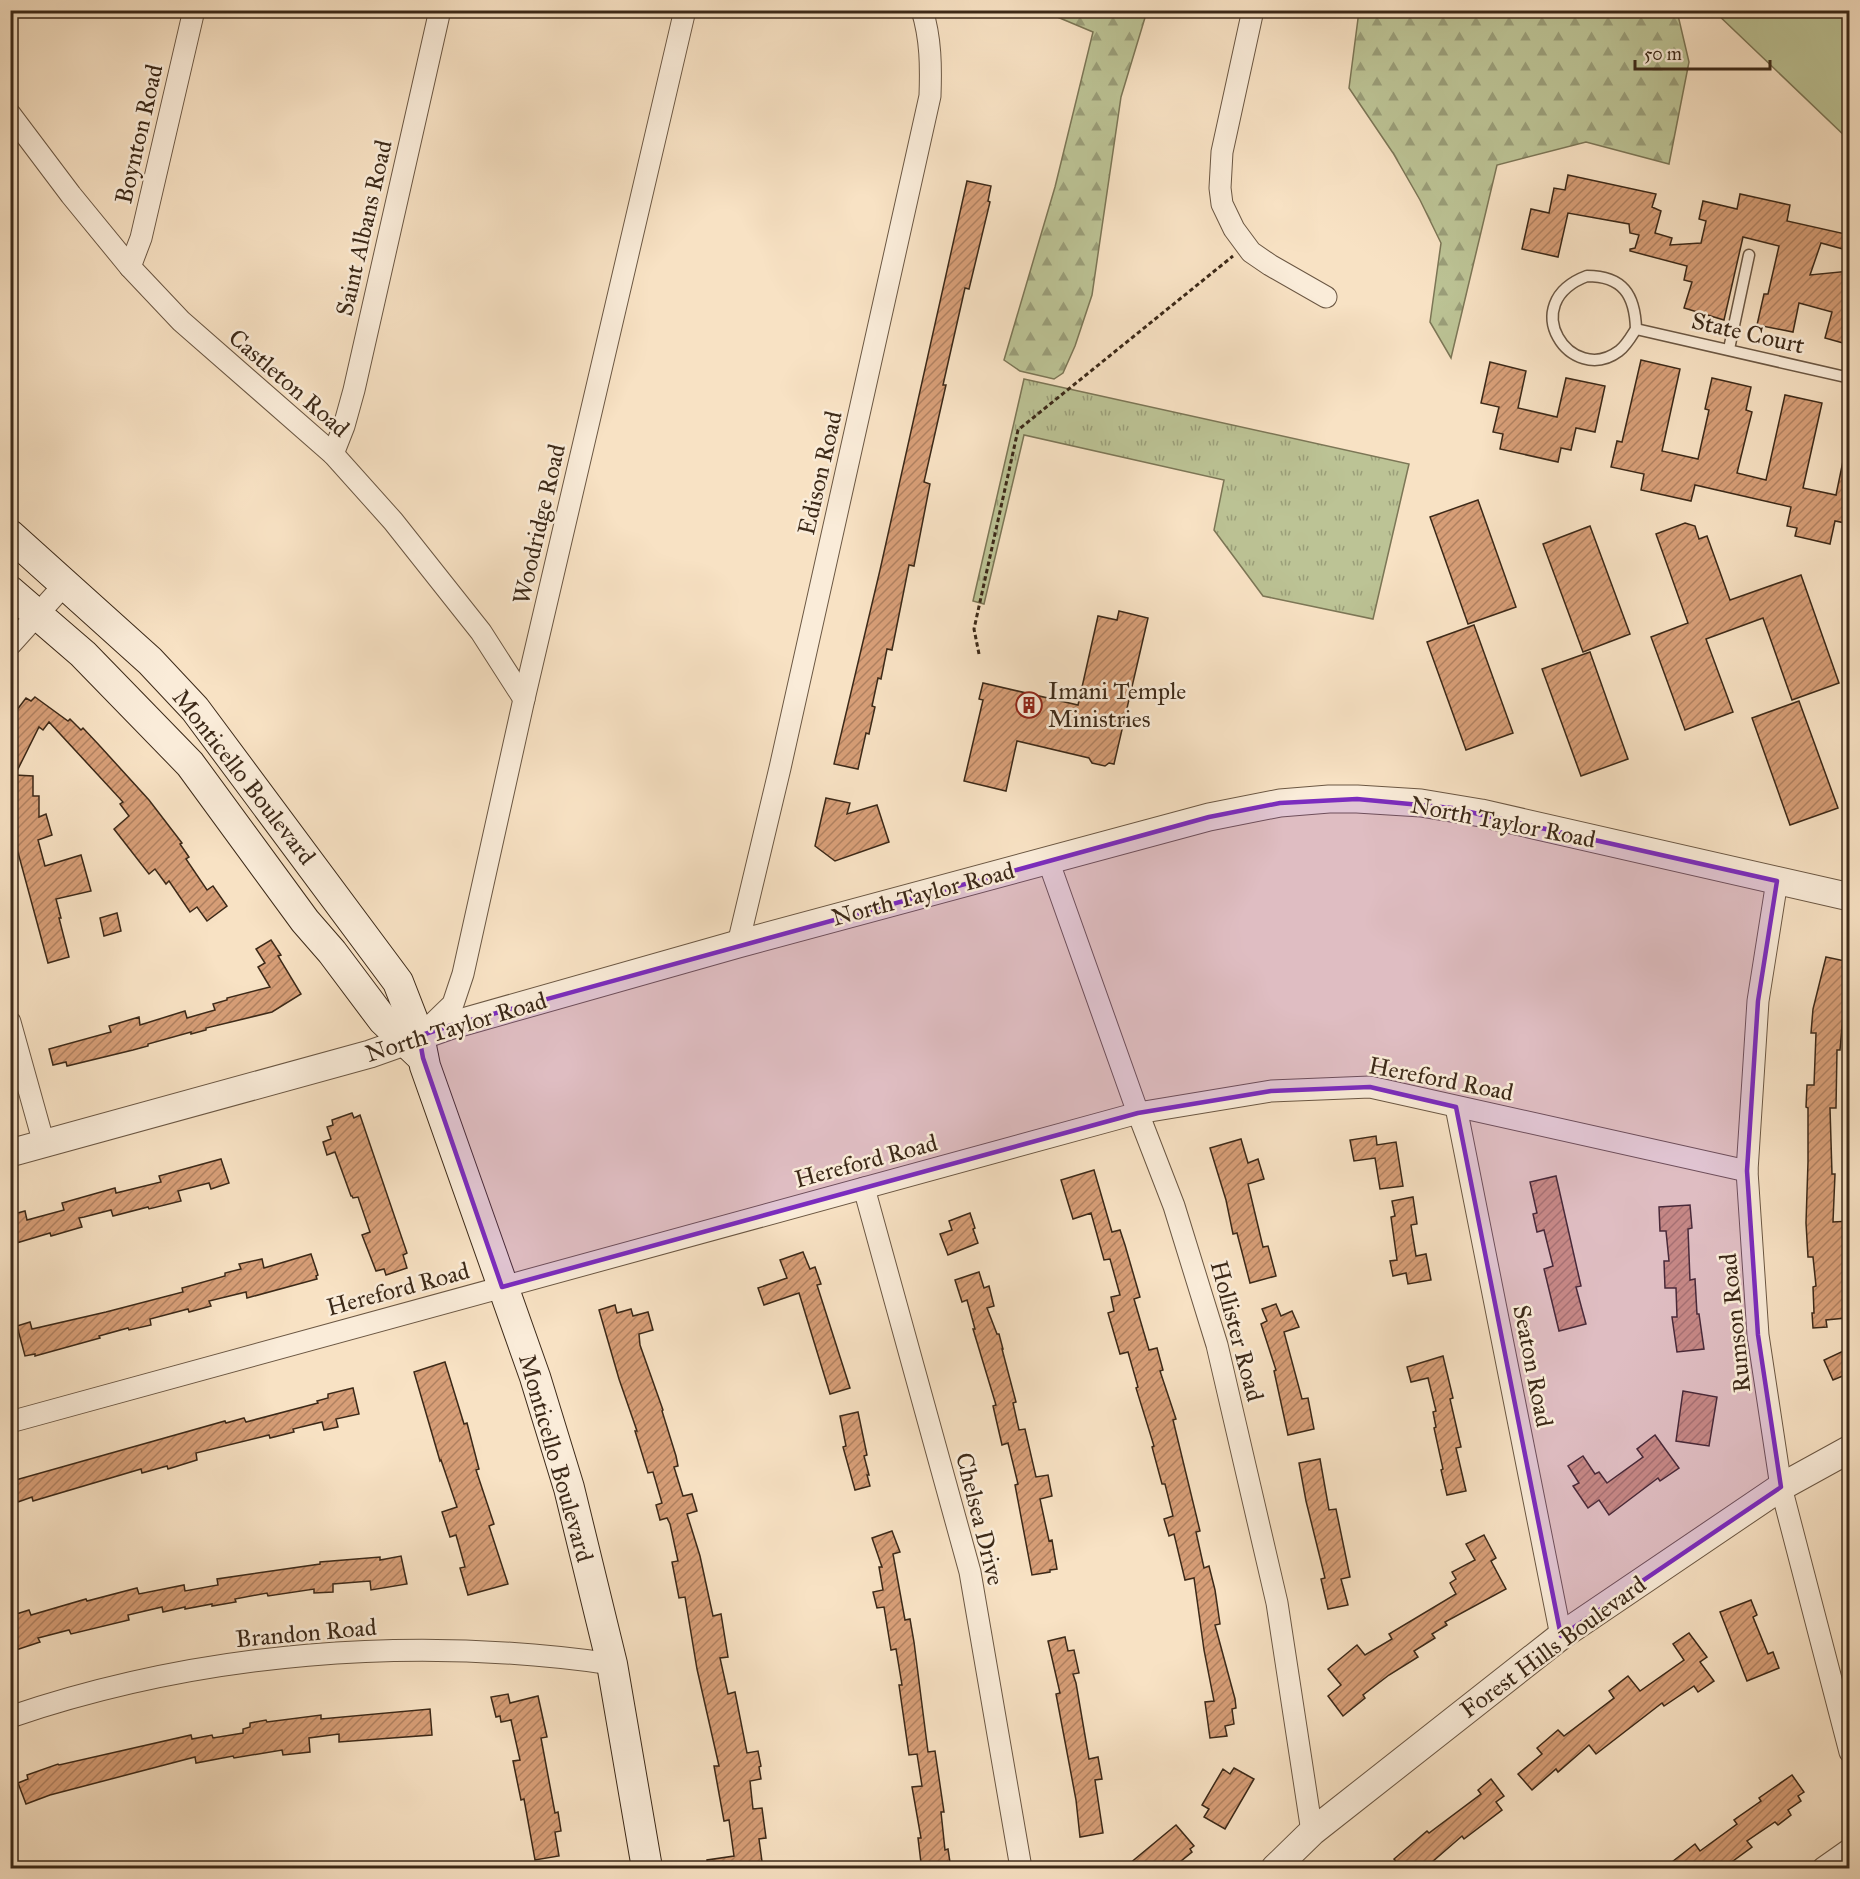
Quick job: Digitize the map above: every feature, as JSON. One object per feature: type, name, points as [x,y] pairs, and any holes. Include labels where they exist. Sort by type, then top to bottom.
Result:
[{"type":"main road","name":"Monticello Boulevard","points":[[10,535],[150,661],[203,718],[398,982],[415,1046],[535,1377],[569,1488],[612,1664],[647,1869]]},
{"type":"main road","name":"Monticello Boulevard","points":[[10,591],[83,654],[189,764],[305,921],[332,952],[378,1014],[415,1046]]},
{"type":"street","name":"Boynton Road","points":[[130,267],[141,238],[194,10]]},
{"type":"street","name":"Saint Albans Road","points":[[333,454],[354,390],[440,10]]},
{"type":"street","name":"Woodridge Road","points":[[415,1046],[453,1004],[463,974],[524,699],[685,10]]},
{"type":"street","name":"Edison Road","points":[[738,944],[785,745],[930,96],[932,60],[922,10]]},
{"type":"street","points":[[1253,10],[1222,152],[1220,188],[1222,204],[1234,230],[1246,246],[1270,265],[1326,297]]},
{"type":"street","name":"Castleton Road","points":[[10,114],[71,195],[130,267],[181,321],[333,454],[393,521],[481,632],[524,699]]},
{"type":"street","points":[[10,645],[65,584]]},
{"type":"street","name":"North Taylor Road","points":[[10,1153],[370,1054],[415,1046],[449,1026],[738,944],[1209,817],[1280,804],[1357,799],[1422,803],[1481,813],[1850,897]]},
{"type":"street","name":"Hollister Road","points":[[1048,860],[1138,1113],[1174,1206],[1217,1345],[1277,1603],[1312,1832]]},
{"type":"street","name":"Rumson Road","points":[[1777,880],[1758,1001],[1747,1172],[1758,1335],[1781,1487],[1850,1752]]},
{"type":"street","points":[[10,1022],[44,1144]]},
{"type":"street","name":"Hereford Road","points":[[10,1422],[1138,1113],[1271,1091],[1370,1087],[1747,1172]]},
{"type":"street","name":"Seaton Road","points":[[1456,1107],[1561,1635]]},
{"type":"street","name":"Chelsea Drive","points":[[864,1188],[970,1572],[1021,1869]]},
{"type":"street","name":"Forest Hills Boulevard","points":[[1275,1869],[1312,1832],[1561,1635],[1781,1487],[1850,1449]]},
{"type":"street","name":"Brandon Road","points":[[10,1717],[105,1688],[221,1666],[308,1656],[398,1651],[471,1651],[564,1657],[612,1664]]},
{"type":"street","points":[[1823,1869],[1850,1849]]},
{"type":"lane","points":[[1729,350],[1749,255]]},
{"type":"lane","points":[[1587,276],[1601,276],[1614,281],[1626,290],[1633,302],[1636,329],[1628,342],[1613,355],[1594,360],[1581,358],[1569,352],[1560,343],[1554,331],[1552,317],[1555,303],[1562,290],[1573,281],[1587,276]]},
{"type":"lane","name":"State Court","points":[[1636,329],[1850,378]]},
{"type":"path","points":[[979,654],[974,629],[1018,430],[1246,246]]},
{"type":"highlighted area","points":[[1357,799],[1452,808],[1777,881],[1758,1001],[1747,1171],[1758,1335],[1781,1487],[1561,1636],[1456,1107],[1370,1087],[1271,1091],[1138,1113],[502,1287],[423,1058],[419,1036],[449,1026],[1209,817],[1280,803]]},
{"type":"green space","points":[[1049,11],[1147,11],[1121,97],[1092,295],[1075,346],[1063,373],[1054,379],[1020,371],[1004,360],[1055,187],[1093,32],[1055,16]]},
{"type":"green space","points":[[1359,11],[1677,11],[1689,62],[1669,164],[1586,142],[1497,165],[1451,358],[1430,322],[1441,243],[1393,153],[1349,88]]},
{"type":"green space","points":[[1714,11],[1849,11],[1849,140]]},
{"type":"green space","points":[[1024,379],[1409,464],[1373,619],[1263,596],[1214,530],[1224,480],[1024,435],[984,604],[973,601]]},
{"type":"building","points":[[1568,175],[1656,194],[1652,207],[1661,211],[1655,233],[1672,238],[1670,245],[1701,243],[1706,221],[1699,219],[1703,201],[1737,209],[1740,194],[1790,205],[1787,221],[1850,235],[1850,251],[1821,243],[1810,275],[1850,271],[1850,345],[1825,338],[1832,312],[1799,303],[1793,332],[1757,325],[1764,294],[1768,294],[1779,246],[1743,237],[1724,320],[1684,308],[1692,282],[1684,280],[1687,266],[1630,251],[1635,248],[1639,235],[1630,233],[1629,224],[1568,213],[1558,257],[1522,249],[1531,209],[1549,213],[1554,188],[1565,190]]},
{"type":"building","points":[[967,181],[991,186],[988,201],[990,202],[969,289],[965,288],[943,385],[946,385],[924,482],[930,484],[914,566],[909,565],[892,650],[887,649],[881,679],[878,678],[872,706],[875,707],[869,734],[866,733],[858,769],[834,764]]},
{"type":"building","points":[[1641,360],[1680,369],[1662,451],[1698,459],[1709,410],[1705,409],[1712,378],[1751,387],[1746,410],[1752,412],[1737,473],[1766,480],[1785,395],[1822,403],[1803,488],[1836,495],[1843,461],[1850,462],[1850,524],[1835,521],[1830,544],[1795,536],[1797,528],[1787,526],[1791,507],[1695,485],[1691,501],[1641,490],[1644,474],[1611,467],[1617,441],[1622,442]]},
{"type":"building","points":[[1490,362],[1526,371],[1518,408],[1557,417],[1566,378],[1605,386],[1595,432],[1576,428],[1571,450],[1561,448],[1558,462],[1500,449],[1503,434],[1493,432],[1499,407],[1481,403]]},
{"type":"building","points":[[1478,500],[1516,607],[1468,624],[1430,517]]},
{"type":"building","points":[[1685,523],[1695,526],[1699,539],[1707,536],[1730,600],[1801,575],[1839,683],[1792,700],[1763,618],[1706,639],[1733,712],[1685,730],[1651,637],[1688,623],[1656,534]]},
{"type":"building","points":[[1590,526],[1630,634],[1583,652],[1543,544]]},
{"type":"building","name":"Imani Temple Ministries","points":[[1119,611],[1148,618],[1114,764],[1109,763],[1105,766],[1092,763],[1089,758],[1017,741],[1006,791],[964,781],[983,700],[979,699],[983,683],[1078,705],[1098,616],[1117,620]]},
{"type":"building","points":[[1474,625],[1513,733],[1466,750],[1427,642]]},
{"type":"building","points":[[1590,652],[1628,759],[1581,776],[1542,669]]},
{"type":"building","points":[[35,697],[68,721],[70,719],[81,730],[83,728],[99,745],[149,800],[182,843],[180,844],[189,857],[186,859],[207,890],[213,886],[227,906],[207,921],[197,907],[190,912],[169,881],[166,884],[155,869],[149,874],[114,829],[129,816],[120,804],[123,802],[49,722],[43,730],[39,727],[15,775],[33,776],[33,796],[39,796],[39,817],[46,814],[52,835],[38,840],[45,866],[81,855],[91,891],[56,899],[69,957],[48,963],[10,823],[10,719],[26,698],[31,701]]},
{"type":"building","points":[[1799,701],[1838,808],[1790,825],[1752,718]]},
{"type":"building","points":[[826,798],[850,803],[847,814],[877,805],[889,842],[835,861],[815,846]]},
{"type":"building","points":[[117,913],[121,931],[104,936],[100,918]]},
{"type":"building","points":[[271,940],[301,994],[272,1012],[67,1066],[66,1062],[53,1065],[49,1049],[111,1032],[109,1026],[139,1017],[140,1025],[185,1011],[187,1018],[215,1010],[213,1004],[227,1000],[227,998],[270,987],[258,967],[265,963],[256,949]]},
{"type":"building","points":[[1826,957],[1850,962],[1850,979],[1844,1005],[1840,1050],[1837,1050],[1836,1108],[1830,1108],[1832,1174],[1835,1174],[1833,1222],[1850,1221],[1850,1305],[1845,1305],[1846,1318],[1826,1320],[1827,1327],[1813,1328],[1813,1287],[1816,1286],[1813,1257],[1808,1257],[1806,1223],[1808,1108],[1806,1107],[1807,1085],[1814,1085],[1816,1033],[1811,1033],[1813,1009]]},
{"type":"building","points":[[352,1113],[354,1118],[360,1115],[407,1253],[403,1255],[407,1268],[386,1275],[384,1269],[376,1271],[362,1235],[370,1232],[358,1197],[351,1196],[335,1152],[327,1155],[323,1142],[331,1139],[327,1127],[333,1125],[332,1120]]},
{"type":"building","points":[[1376,1136],[1377,1145],[1396,1142],[1403,1186],[1380,1189],[1375,1158],[1354,1161],[1350,1140]]},
{"type":"building","points":[[1241,1139],[1248,1163],[1258,1159],[1264,1179],[1248,1184],[1263,1247],[1268,1246],[1276,1276],[1250,1283],[1237,1233],[1233,1234],[1226,1200],[1210,1148]]},
{"type":"building","points":[[221,1159],[229,1183],[211,1189],[209,1183],[178,1191],[181,1201],[149,1209],[148,1207],[113,1216],[111,1210],[79,1218],[82,1227],[51,1236],[50,1233],[13,1244],[10,1235],[10,1215],[25,1211],[27,1220],[64,1210],[62,1203],[115,1188],[116,1193],[161,1182],[159,1176]]},
{"type":"building","points":[[1094,1170],[1112,1232],[1120,1230],[1125,1245],[1140,1297],[1134,1299],[1149,1350],[1157,1348],[1163,1370],[1160,1371],[1176,1419],[1173,1420],[1200,1531],[1196,1532],[1204,1568],[1209,1566],[1215,1590],[1220,1624],[1215,1625],[1235,1699],[1236,1708],[1232,1709],[1234,1724],[1225,1726],[1227,1736],[1210,1738],[1205,1702],[1214,1701],[1194,1578],[1185,1580],[1174,1534],[1169,1536],[1164,1519],[1173,1516],[1165,1484],[1162,1484],[1128,1352],[1120,1354],[1108,1313],[1114,1311],[1111,1297],[1120,1295],[1110,1259],[1104,1260],[1091,1213],[1073,1219],[1061,1180]]},
{"type":"building","points":[[1556,1176],[1581,1286],[1576,1287],[1586,1324],[1559,1331],[1544,1269],[1553,1266],[1544,1230],[1537,1232],[1533,1214],[1537,1213],[1530,1182]]},
{"type":"building","points":[[1413,1197],[1417,1224],[1411,1225],[1416,1256],[1426,1254],[1431,1280],[1408,1284],[1406,1273],[1393,1276],[1390,1261],[1397,1260],[1391,1217],[1395,1216],[1392,1201]]},
{"type":"building","points":[[1690,1205],[1692,1228],[1688,1229],[1690,1280],[1695,1279],[1697,1314],[1699,1314],[1704,1349],[1677,1352],[1672,1317],[1677,1317],[1676,1288],[1665,1288],[1664,1261],[1669,1261],[1666,1231],[1660,1231],[1659,1207]]},
{"type":"building","points":[[970,1213],[978,1243],[948,1255],[940,1234],[952,1230],[949,1221]]},
{"type":"building","points":[[803,1252],[810,1269],[815,1267],[821,1284],[817,1285],[850,1388],[830,1394],[799,1293],[764,1305],[758,1288],[787,1278],[780,1260]]},
{"type":"building","points":[[311,1254],[318,1275],[317,1279],[247,1298],[246,1292],[209,1301],[211,1306],[189,1312],[188,1309],[150,1319],[151,1325],[129,1330],[128,1328],[35,1356],[35,1354],[25,1356],[17,1326],[30,1322],[32,1329],[106,1312],[183,1292],[182,1288],[241,1269],[239,1264],[262,1259],[264,1268]]},
{"type":"building","points":[[979,1272],[984,1288],[989,1286],[994,1306],[987,1308],[1003,1349],[1016,1402],[1013,1403],[1019,1430],[1025,1429],[1036,1477],[1048,1475],[1052,1496],[1040,1499],[1049,1541],[1052,1540],[1057,1569],[1050,1570],[1050,1572],[1032,1575],[1015,1485],[1018,1484],[1008,1443],[1002,1445],[993,1406],[996,1405],[973,1329],[975,1329],[967,1300],[962,1302],[955,1280]]},
{"type":"building","points":[[1276,1304],[1281,1316],[1292,1311],[1299,1327],[1284,1332],[1302,1399],[1308,1398],[1314,1429],[1288,1435],[1274,1371],[1276,1370],[1261,1324],[1267,1321],[1262,1309]]},
{"type":"building","points":[[615,1305],[617,1313],[631,1309],[633,1316],[648,1312],[653,1330],[639,1334],[640,1345],[663,1410],[676,1456],[678,1466],[674,1467],[683,1496],[692,1494],[697,1511],[687,1514],[700,1556],[713,1616],[721,1614],[728,1657],[720,1658],[728,1694],[735,1692],[747,1753],[758,1751],[761,1779],[750,1781],[753,1809],[762,1808],[766,1838],[759,1839],[763,1869],[708,1869],[707,1860],[734,1856],[729,1820],[724,1821],[714,1766],[719,1766],[697,1669],[685,1597],[679,1598],[672,1562],[678,1561],[670,1524],[667,1518],[660,1520],[656,1505],[662,1503],[653,1472],[648,1473],[599,1310]]},
{"type":"building","points":[[1850,1348],[1850,1373],[1833,1380],[1824,1360]]},
{"type":"building","points":[[1443,1356],[1453,1398],[1450,1399],[1461,1447],[1456,1448],[1466,1491],[1447,1495],[1434,1428],[1436,1427],[1433,1412],[1436,1411],[1428,1378],[1411,1382],[1407,1367]]},
{"type":"building","points":[[445,1362],[464,1424],[467,1423],[479,1469],[476,1470],[494,1524],[489,1526],[508,1584],[468,1595],[460,1568],[465,1567],[456,1535],[450,1537],[442,1512],[457,1507],[440,1461],[414,1372]]},
{"type":"building","points":[[353,1388],[359,1414],[336,1419],[338,1427],[324,1430],[322,1422],[293,1429],[294,1432],[270,1438],[269,1435],[196,1453],[197,1460],[168,1469],[167,1466],[142,1473],[141,1469],[33,1501],[32,1497],[18,1502],[12,1481],[225,1421],[226,1423],[244,1418],[246,1422],[318,1403],[317,1401],[328,1398],[328,1394]]},
{"type":"building","points":[[1683,1391],[1717,1397],[1709,1446],[1676,1441]]},
{"type":"building","points":[[858,1412],[867,1455],[864,1456],[870,1486],[855,1490],[843,1447],[846,1446],[840,1416]]},
{"type":"building","points":[[1655,1435],[1679,1468],[1660,1481],[1658,1478],[1609,1515],[1599,1500],[1588,1508],[1573,1486],[1579,1483],[1568,1466],[1583,1456],[1595,1474],[1599,1472],[1607,1483],[1643,1457],[1637,1449]]},
{"type":"building","points":[[1320,1459],[1329,1510],[1336,1509],[1350,1577],[1341,1579],[1348,1605],[1328,1609],[1321,1579],[1325,1578],[1299,1463]]},
{"type":"building","points":[[892,1531],[900,1552],[893,1554],[905,1620],[910,1619],[928,1752],[935,1751],[944,1812],[941,1812],[945,1850],[948,1849],[951,1869],[930,1869],[930,1862],[921,1863],[918,1838],[921,1838],[912,1787],[922,1786],[917,1754],[909,1755],[896,1649],[891,1650],[884,1607],[877,1608],[873,1592],[883,1590],[879,1567],[882,1567],[872,1538]]},
{"type":"building","points":[[1484,1535],[1496,1558],[1491,1561],[1506,1589],[1445,1622],[1447,1625],[1432,1634],[1435,1638],[1414,1651],[1418,1657],[1363,1695],[1365,1698],[1343,1716],[1328,1696],[1341,1685],[1328,1669],[1357,1645],[1365,1655],[1392,1639],[1389,1634],[1456,1594],[1450,1583],[1456,1579],[1452,1572],[1475,1560],[1466,1544]]},
{"type":"building","points":[[401,1556],[407,1584],[371,1590],[370,1581],[333,1584],[333,1592],[314,1593],[314,1589],[268,1596],[267,1593],[235,1599],[236,1602],[185,1609],[185,1607],[163,1612],[162,1607],[128,1615],[129,1620],[71,1634],[69,1630],[38,1638],[40,1642],[10,1652],[10,1616],[29,1610],[31,1615],[86,1599],[87,1601],[137,1588],[139,1594],[184,1585],[185,1591],[218,1585],[217,1579],[320,1564],[320,1562],[380,1557],[380,1560]]},
{"type":"building","points":[[1751,1600],[1757,1615],[1753,1617],[1768,1654],[1773,1652],[1779,1668],[1747,1681],[1720,1612]]},
{"type":"building","points":[[1689,1633],[1707,1657],[1700,1662],[1714,1681],[1698,1692],[1694,1686],[1664,1706],[1662,1703],[1596,1754],[1589,1745],[1558,1772],[1556,1769],[1532,1790],[1518,1774],[1542,1754],[1537,1748],[1558,1730],[1564,1736],[1614,1698],[1609,1691],[1628,1676],[1640,1691],[1684,1660],[1673,1644]]},
{"type":"building","points":[[1065,1637],[1068,1651],[1074,1650],[1079,1673],[1073,1674],[1089,1759],[1098,1757],[1102,1779],[1095,1780],[1103,1833],[1080,1837],[1076,1800],[1056,1694],[1060,1693],[1048,1641]]},
{"type":"building","points":[[508,1694],[510,1703],[538,1696],[547,1737],[541,1738],[555,1813],[558,1812],[561,1831],[555,1832],[559,1856],[535,1860],[524,1799],[521,1800],[513,1761],[520,1760],[511,1720],[501,1722],[500,1716],[496,1717],[491,1697]]},
{"type":"building","points":[[430,1709],[432,1735],[339,1742],[339,1734],[309,1738],[310,1752],[283,1755],[282,1750],[196,1763],[195,1757],[50,1795],[26,1804],[18,1783],[28,1779],[27,1775],[58,1764],[191,1735],[192,1739],[243,1733],[243,1729],[250,1727],[250,1723],[266,1720],[267,1722],[321,1715],[321,1719]]},
{"type":"building","points":[[1234,1768],[1254,1779],[1225,1829],[1204,1817],[1209,1809],[1202,1805],[1223,1769],[1230,1774]]},
{"type":"building","points":[[1792,1775],[1804,1792],[1798,1796],[1801,1801],[1788,1810],[1791,1815],[1778,1825],[1775,1822],[1747,1841],[1752,1847],[1722,1869],[1663,1869],[1695,1844],[1700,1851],[1737,1824],[1734,1820],[1761,1801],[1759,1798]]},
{"type":"building","points":[[1491,1779],[1504,1796],[1496,1802],[1502,1810],[1464,1839],[1462,1836],[1424,1869],[1402,1869],[1394,1859],[1427,1831],[1429,1833],[1481,1794],[1478,1790]]},
{"type":"building","points":[[1176,1825],[1194,1846],[1190,1849],[1192,1852],[1175,1866],[1172,1863],[1165,1869],[1123,1869]]},
{"type":"place","name":"Imani Temple Ministries","points":[[1029,705]]}]
